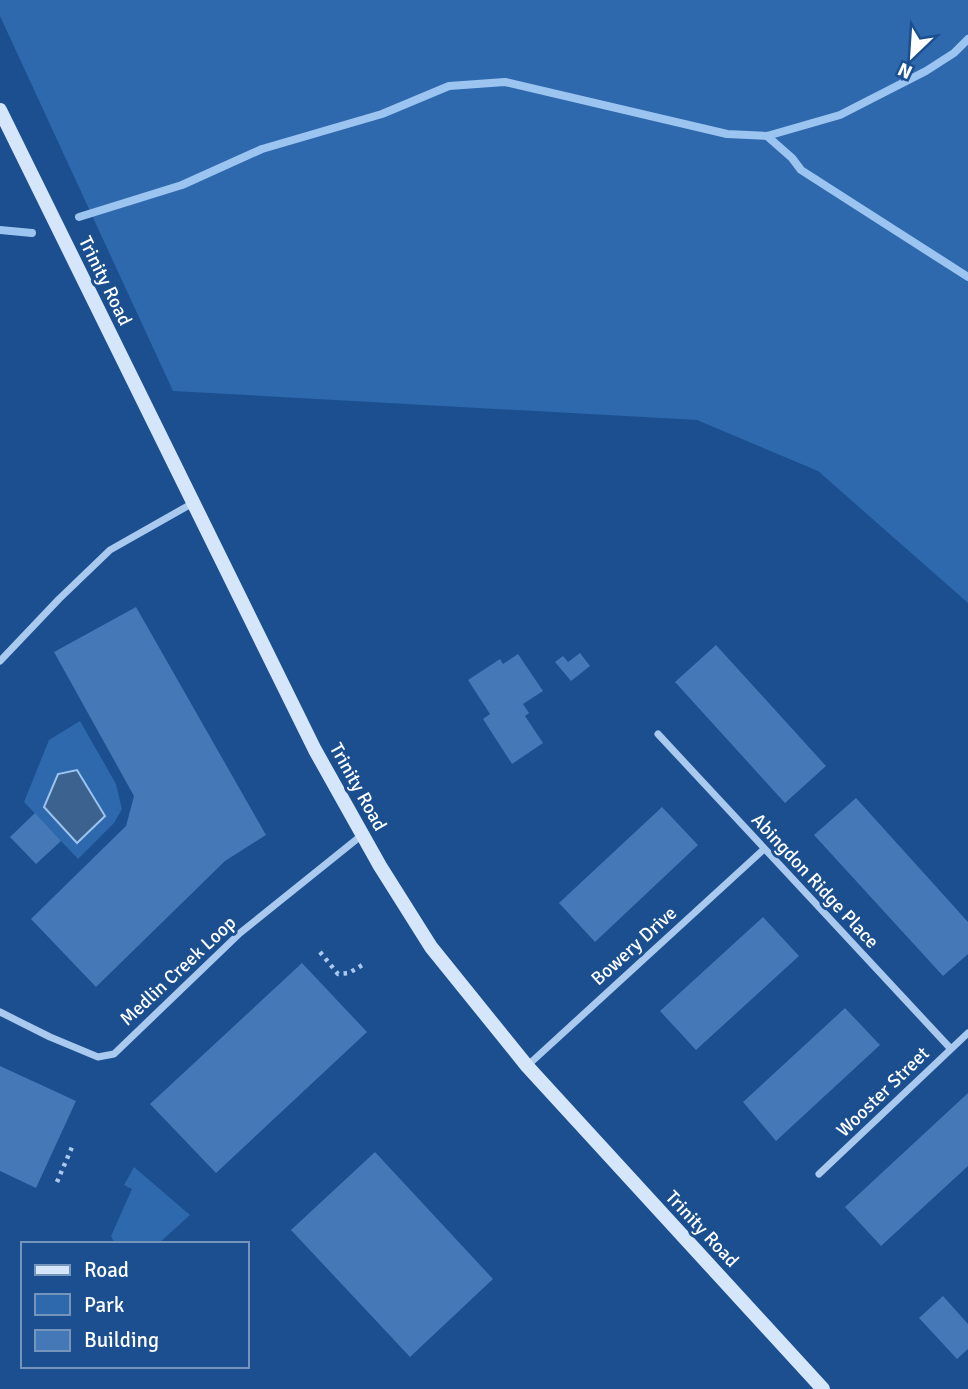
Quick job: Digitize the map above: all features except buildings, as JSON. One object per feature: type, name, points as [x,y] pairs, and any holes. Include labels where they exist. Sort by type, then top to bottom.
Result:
[{"type":"main road","name":"Trinity Road","points":[[0,110],[315,750],[362,835],[431,947],[527,1066],[823,1389]]},
{"type":"street","points":[[0,661],[110,550],[193,503]]},
{"type":"street","name":"Abingdon Ridge Place","points":[[658,734],[951,1049]]},
{"type":"street","name":"Medlin Creek Loop","points":[[0,1012],[97,1057],[114,1054],[240,933],[362,835]]},
{"type":"street","name":"Bowery Drive","points":[[527,1066],[764,850]]},
{"type":"street","name":"Wooster Street","points":[[820,1174],[968,1033]]},
{"type":"path","points":[[320,952],[338,974],[349,973],[364,964]]},
{"type":"path","points":[[57,1182],[72,1147]]},
{"type":"green space","points":[[0,0],[968,0],[968,603],[818,471],[697,420],[173,391],[0,16]]},
{"type":"green space","points":[[80,721],[116,784],[122,809],[114,823],[78,859],[24,802],[49,740]]},
{"type":"green space","points":[[134,1167],[190,1215],[160,1242],[114,1242],[111,1236],[132,1189],[124,1185]]},
{"type":"shaded area","points":[[77,770],[105,816],[77,843],[44,807],[58,774]]},
{"type":"waterway","points":[[79,217],[182,185],[262,149],[382,114],[449,86],[505,82],[727,134],[767,136],[840,115],[926,71],[954,53],[968,39]]},
{"type":"waterway","points":[[767,136],[792,158],[801,170],[968,277]]},
{"type":"waterway","points":[[0,230],[32,233]]}]
